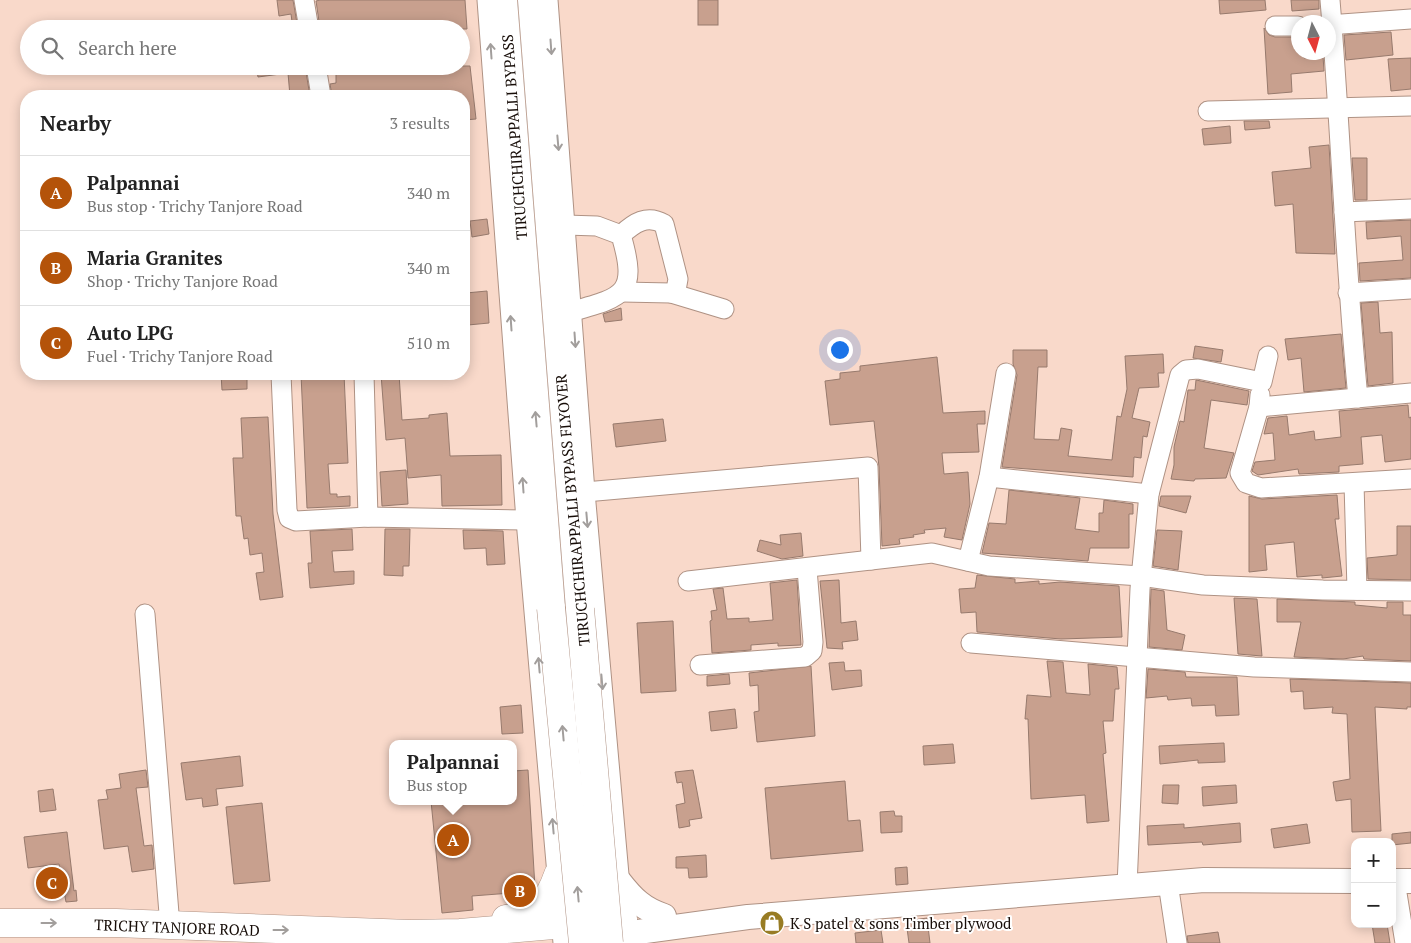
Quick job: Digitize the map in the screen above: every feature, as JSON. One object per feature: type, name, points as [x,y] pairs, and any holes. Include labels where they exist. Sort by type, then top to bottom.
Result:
[{"type":"highway","name":"TIRUCHCHIRAPPALLI BYPASS","points":[[503,0],[525,274]]},
{"type":"highway","name":"TIRUCHCHIRAPPALLI BYPASS","points":[[532,0],[546,86]]},
{"type":"highway","name":"TIRUCHCHIRAPPALLI BYPASS FLYOVER","points":[[546,86],[580,609],[620,935]]},
{"type":"highway","name":"TIRUCHCHIRAPPALLI BYPASS FLYOVER","points":[[525,274],[551,608],[568,938]]},
{"type":"highway","points":[[460,933],[476,922],[525,916],[539,909],[552,891],[558,875]]},
{"type":"highway","name":"TRICHY TANJORE ROAD","points":[[0,923],[170,926],[410,934],[460,933],[568,938]]},
{"type":"highway","name":"TRICHY TANJORE ROAD","points":[[534,943],[568,938],[620,935]]},
{"type":"main road","points":[[620,935],[748,917],[1204,880],[1351,881]]},
{"type":"main road","points":[[620,881],[638,904],[647,910],[661,929]]},
{"type":"street","points":[[304,0],[307,20]]},
{"type":"street","points":[[487,0],[526,520],[558,875],[568,938]]},
{"type":"street","points":[[548,0],[546,86],[565,225],[573,310],[585,492],[620,881],[620,935]]},
{"type":"street","points":[[1330,0],[1330,15]]},
{"type":"street","points":[[1336,25],[1411,19]]},
{"type":"street","points":[[1275,26],[1291,26]]},
{"type":"street","points":[[1333,60],[1338,108],[1348,293],[1358,398]]},
{"type":"street","points":[[318,75],[320,90]]},
{"type":"street","points":[[1208,111],[1411,106]]},
{"type":"street","points":[[1344,212],[1411,209]]},
{"type":"street","points":[[621,234],[633,224],[647,219],[657,220],[664,224],[679,285],[671,293]]},
{"type":"street","points":[[565,225],[597,226],[621,234]]},
{"type":"street","points":[[621,234],[628,268],[622,292]]},
{"type":"street","points":[[1348,293],[1411,289]]},
{"type":"street","points":[[573,310],[610,301],[622,292],[671,293],[724,309]]},
{"type":"street","points":[[1268,356],[1259,407],[1240,472],[1246,483],[1261,488],[1411,479]]},
{"type":"street","points":[[1127,886],[1141,576],[1150,494],[1180,375],[1186,370],[1198,369],[1262,382]]},
{"type":"street","points":[[968,561],[989,477],[1006,373]]},
{"type":"street","points":[[281,380],[287,510],[289,518],[296,521],[368,517],[526,520]]},
{"type":"street","points":[[364,380],[368,517]]},
{"type":"street","points":[[1259,407],[1411,393]]},
{"type":"street","points":[[585,492],[868,467],[871,560]]},
{"type":"street","points":[[989,477],[1150,494]]},
{"type":"street","points":[[1354,483],[1357,590]]},
{"type":"street","points":[[688,581],[932,554],[989,566],[1141,576],[1203,585],[1411,591]]},
{"type":"street","points":[[700,665],[804,657],[812,651],[808,569]]},
{"type":"street","points":[[145,614],[170,926]]},
{"type":"street","points":[[970,644],[1254,667],[1411,672]]},
{"type":"street","points":[[1399,881],[1405,943]]},
{"type":"street","points":[[1168,883],[1177,943]]},
{"type":"building","points":[[277,0],[293,0],[296,20],[292,20],[291,14],[279,16]]},
{"type":"building","points":[[465,0],[466,20],[319,20],[316,1]]},
{"type":"building","points":[[698,0],[718,0],[718,25],[698,25]]},
{"type":"building","points":[[1219,0],[1265,0],[1266,10],[1220,14]]},
{"type":"building","points":[[1291,0],[1319,0],[1319,9],[1292,11]]},
{"type":"building","points":[[1264,28],[1269,35],[1275,37],[1291,37],[1291,60],[1323,60],[1324,71],[1291,74],[1292,92],[1268,94]]},
{"type":"building","points":[[1391,32],[1393,55],[1346,60],[1344,35]]},
{"type":"building","points":[[1411,58],[1411,89],[1391,91],[1388,59]]},
{"type":"building","points":[[470,66],[476,119],[470,120],[470,90],[331,90],[330,84],[336,83],[336,75],[470,75]]},
{"type":"building","points":[[288,75],[306,75],[309,90],[289,90]]},
{"type":"building","points":[[1244,121],[1269,121],[1270,128],[1245,130]]},
{"type":"building","points":[[1230,126],[1231,143],[1204,145],[1202,129]]},
{"type":"building","points":[[1329,145],[1335,254],[1296,253],[1293,204],[1275,206],[1272,172],[1311,168],[1309,147]]},
{"type":"building","points":[[1352,158],[1367,158],[1367,200],[1355,200]]},
{"type":"building","points":[[487,219],[489,234],[472,237],[470,221]]},
{"type":"building","points":[[1411,220],[1411,278],[1360,281],[1359,263],[1403,260],[1401,236],[1367,239],[1366,222]]},
{"type":"building","points":[[487,291],[489,323],[470,325],[470,293]]},
{"type":"building","points":[[1378,302],[1380,333],[1392,332],[1393,383],[1368,386],[1361,303]]},
{"type":"building","points":[[621,308],[622,320],[605,322],[603,314]]},
{"type":"building","points":[[1341,334],[1346,388],[1304,392],[1301,358],[1288,360],[1285,339]]},
{"type":"building","points":[[1195,346],[1223,350],[1221,362],[1193,358]]},
{"type":"building","points":[[1013,350],[1047,350],[1047,367],[1038,367],[1034,439],[1059,440],[1061,428],[1072,430],[1068,456],[1112,460],[1117,416],[1121,417],[1127,389],[1125,356],[1163,354],[1164,373],[1158,373],[1159,387],[1139,388],[1132,418],[1150,422],[1147,437],[1143,436],[1141,458],[1134,457],[1133,477],[1002,467],[1017,375],[1013,364]]},
{"type":"building","points":[[937,357],[943,413],[985,411],[985,424],[977,424],[979,452],[942,453],[944,474],[968,472],[970,504],[962,540],[944,537],[946,528],[924,530],[925,533],[913,535],[914,537],[899,539],[900,544],[882,546],[879,467],[874,421],[830,425],[825,381],[840,379],[840,373],[860,371],[860,366]]},
{"type":"building","points":[[221,380],[247,380],[247,389],[222,390]]},
{"type":"building","points":[[301,380],[344,380],[348,463],[328,464],[330,494],[337,494],[337,497],[350,496],[350,506],[307,508]]},
{"type":"building","points":[[381,380],[399,380],[402,420],[429,418],[429,415],[447,413],[450,456],[501,455],[502,505],[442,506],[441,475],[408,478],[405,438],[386,440]]},
{"type":"building","points":[[1196,380],[1249,391],[1247,405],[1211,400],[1204,448],[1234,453],[1226,478],[1195,479],[1194,481],[1171,479],[1174,465],[1174,447],[1180,421],[1184,422],[1188,390],[1195,390]]},
{"type":"building","points":[[1408,405],[1409,418],[1411,417],[1411,459],[1385,462],[1382,435],[1361,437],[1363,464],[1339,466],[1339,472],[1299,474],[1298,469],[1258,475],[1252,471],[1255,462],[1275,460],[1273,433],[1264,434],[1268,418],[1287,416],[1289,435],[1314,431],[1315,440],[1341,437],[1339,411]]},
{"type":"building","points":[[268,417],[273,514],[283,597],[260,600],[256,573],[264,572],[262,553],[250,555],[248,538],[244,539],[241,516],[236,516],[233,458],[243,458],[241,418]]},
{"type":"building","points":[[663,419],[666,441],[616,447],[613,424]]},
{"type":"building","points":[[406,470],[408,504],[382,506],[380,472]]},
{"type":"building","points":[[1009,490],[1080,498],[1075,529],[1099,532],[1099,513],[1103,513],[1104,500],[1133,504],[1133,514],[1129,514],[1129,548],[1090,548],[1088,561],[982,553],[989,523],[1006,524]]},
{"type":"building","points":[[1337,495],[1339,519],[1335,519],[1342,576],[1322,578],[1322,575],[1297,577],[1294,542],[1265,545],[1267,570],[1249,572],[1249,496],[1262,499]]},
{"type":"building","points":[[1161,496],[1191,496],[1186,513],[1159,506]]},
{"type":"building","points":[[1397,526],[1411,526],[1411,580],[1368,579],[1367,558],[1397,555]]},
{"type":"building","points":[[352,529],[353,550],[332,551],[334,572],[354,571],[354,584],[310,588],[308,563],[312,563],[310,531]]},
{"type":"building","points":[[385,529],[410,529],[409,566],[403,566],[403,576],[384,575]]},
{"type":"building","points":[[463,530],[503,531],[505,564],[487,565],[486,548],[464,549]]},
{"type":"building","points":[[1157,530],[1182,531],[1178,570],[1153,566]]},
{"type":"building","points":[[801,533],[803,556],[782,559],[757,551],[760,540],[781,545],[780,535]]},
{"type":"building","points":[[977,575],[1015,579],[1015,583],[1039,581],[1039,584],[1060,582],[1119,586],[1122,637],[1061,639],[977,632],[976,612],[961,613],[959,589],[975,588]]},
{"type":"building","points":[[797,580],[801,645],[778,646],[778,643],[751,645],[751,650],[712,653],[711,611],[717,610],[713,589],[723,588],[727,619],[749,618],[749,622],[773,620],[770,583]]},
{"type":"building","points":[[839,580],[841,623],[856,621],[858,640],[842,642],[843,649],[827,648],[820,581]]},
{"type":"building","points":[[1151,589],[1164,591],[1167,630],[1185,635],[1182,650],[1149,647]]},
{"type":"building","points":[[1234,598],[1257,599],[1262,656],[1238,654]]},
{"type":"building","points":[[1277,599],[1355,602],[1355,605],[1387,608],[1387,602],[1403,602],[1403,615],[1411,615],[1411,661],[1364,659],[1363,656],[1343,659],[1294,657],[1301,622],[1277,622]]},
{"type":"building","points":[[673,621],[676,691],[641,693],[637,623]]},
{"type":"building","points":[[1047,661],[1063,662],[1066,693],[1090,695],[1088,664],[1117,667],[1119,689],[1115,689],[1113,721],[1103,721],[1106,753],[1103,754],[1109,821],[1087,823],[1085,795],[1031,799],[1028,719],[1025,719],[1027,695],[1051,697]]},
{"type":"building","points":[[844,662],[845,671],[861,670],[862,686],[832,690],[829,663]]},
{"type":"building","points":[[811,666],[815,736],[757,742],[754,712],[759,711],[758,685],[750,686],[749,673]]},
{"type":"building","points":[[1148,669],[1185,672],[1186,677],[1237,677],[1239,715],[1216,716],[1215,705],[1192,706],[1191,698],[1168,700],[1167,696],[1146,698]]},
{"type":"building","points":[[729,674],[730,684],[707,686],[707,676]]},
{"type":"building","points":[[1290,679],[1411,683],[1411,707],[1407,707],[1407,709],[1375,707],[1381,831],[1352,832],[1351,799],[1336,801],[1333,782],[1350,779],[1347,714],[1332,713],[1333,707],[1304,709],[1303,691],[1291,692]]},
{"type":"building","points":[[521,705],[523,733],[502,734],[500,707]]},
{"type":"building","points":[[735,709],[737,728],[711,731],[709,712]]},
{"type":"building","points":[[1224,743],[1225,762],[1198,763],[1198,760],[1160,764],[1159,746]]},
{"type":"building","points":[[953,744],[955,763],[924,765],[923,746]]},
{"type":"building","points":[[240,756],[243,786],[216,789],[218,805],[203,807],[202,798],[186,800],[181,763]]},
{"type":"building","points":[[146,770],[148,787],[136,788],[144,846],[152,845],[154,869],[132,872],[128,846],[104,849],[98,800],[108,799],[106,790],[121,788],[119,774]]},
{"type":"building","points":[[528,770],[535,888],[527,896],[511,897],[511,893],[472,896],[473,910],[442,913],[431,805],[517,805],[517,771]]},
{"type":"building","points":[[693,770],[702,818],[689,820],[690,826],[679,828],[676,805],[685,803],[682,782],[677,783],[675,772]]},
{"type":"building","points":[[845,781],[848,821],[860,820],[863,851],[771,859],[765,788]]},
{"type":"building","points":[[1163,785],[1179,785],[1178,804],[1162,803]]},
{"type":"building","points":[[1236,785],[1237,803],[1203,806],[1202,787]]},
{"type":"building","points":[[53,789],[56,810],[40,812],[38,791]]},
{"type":"building","points":[[262,803],[270,881],[234,884],[226,807]]},
{"type":"building","points":[[894,811],[895,816],[902,816],[902,832],[881,833],[880,812]]},
{"type":"building","points":[[1240,823],[1241,842],[1203,845],[1202,842],[1148,845],[1147,826],[1184,824],[1184,828]]},
{"type":"building","points":[[1307,824],[1310,843],[1274,848],[1271,829]]},
{"type":"building","points":[[67,832],[74,891],[76,890],[77,901],[66,902],[59,864],[28,868],[24,837]]},
{"type":"building","points":[[1411,832],[1411,843],[1396,845],[1396,838],[1392,838],[1392,834]]},
{"type":"building","points":[[706,855],[707,877],[689,878],[688,868],[676,868],[676,857]]},
{"type":"building","points":[[907,867],[908,884],[896,885],[895,868]]},
{"type":"building","points":[[927,918],[930,943],[909,943],[906,921]]},
{"type":"building","points":[[1373,928],[1388,928],[1390,943],[1375,943]]},
{"type":"building","points":[[881,930],[883,943],[856,943],[855,933]]},
{"type":"building","points":[[1218,932],[1220,943],[1188,943],[1187,936]]},
{"type":"place","name":"Palpannai","points":[[453,840]]},
{"type":"place","name":"Auto LPG","points":[[52,883]]},
{"type":"place","name":"Maria Granites","points":[[520,891]]},
{"type":"place","name":"K S patel & sons Timber plywood","points":[[772,923]]}]
